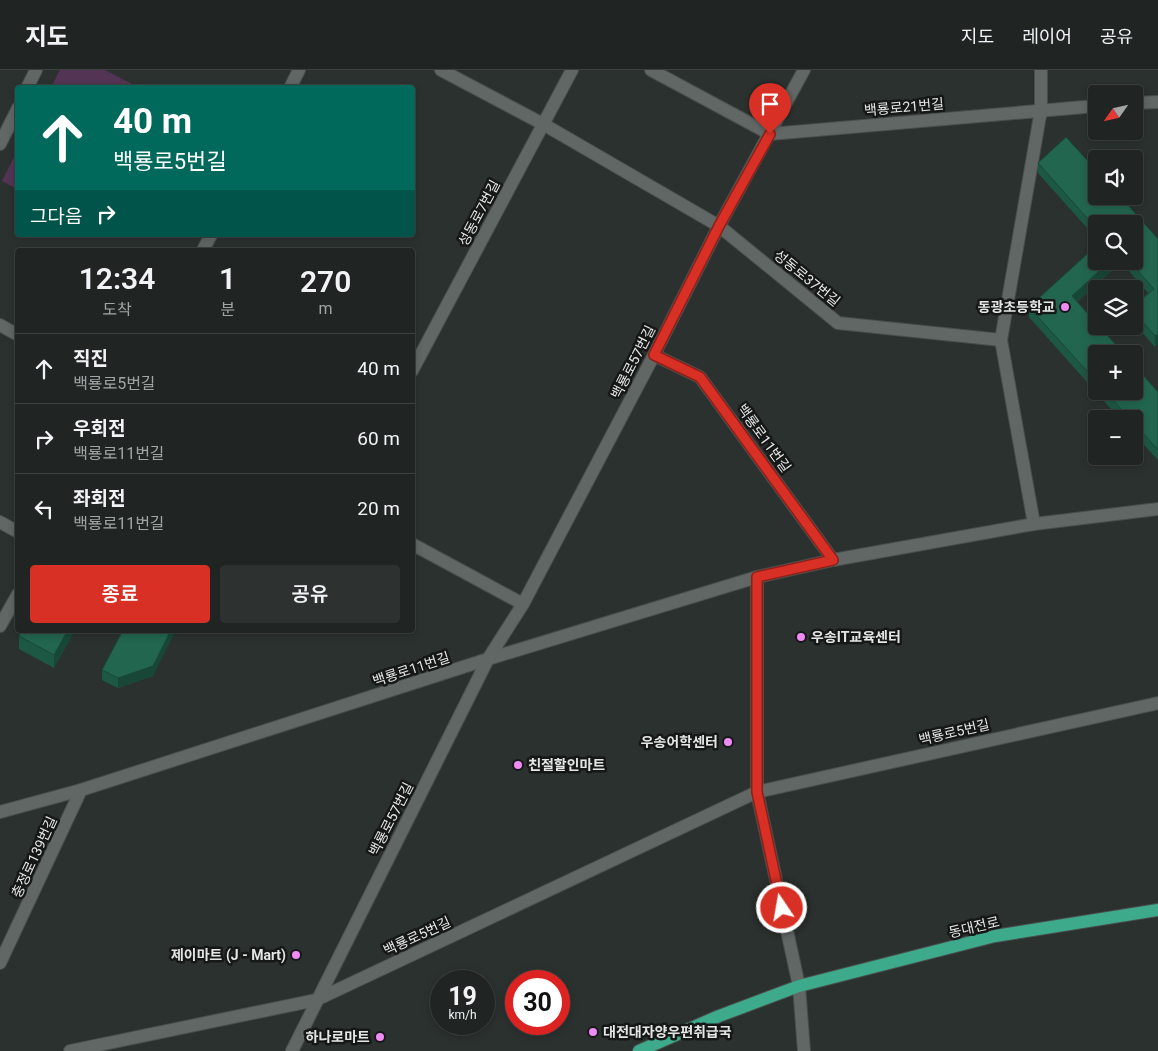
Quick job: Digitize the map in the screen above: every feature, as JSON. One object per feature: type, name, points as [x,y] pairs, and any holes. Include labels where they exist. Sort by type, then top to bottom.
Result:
[{"type":"main road","name":"동대전로","points":[[639,1051],[719,1016],[799,986],[995,936],[1158,910]]},
{"type":"street","points":[[28,85],[36,70]]},
{"type":"street","points":[[292,85],[300,70]]},
{"type":"street","name":"성동로37번길","points":[[441,70],[543,124],[719,226],[838,323],[1001,340]]},
{"type":"street","name":"성동로7번길","points":[[415,365],[572,70]]},
{"type":"street","points":[[651,70],[770,134]]},
{"type":"street","name":"백룡로57번길","points":[[292,1051],[488,659],[524,604],[719,226],[804,70]]},
{"type":"street","points":[[1034,524],[1001,340],[1041,110],[1041,70]]},
{"type":"street","points":[[1143,103],[1158,102]]},
{"type":"street","name":"백룡로21번길","points":[[770,134],[1088,107]]},
{"type":"street","points":[[0,144],[15,114]]},
{"type":"street","points":[[0,325],[15,333]]},
{"type":"street","name":"백룡로11번길","points":[[654,355],[700,377],[833,560]]},
{"type":"street","name":"백룡로11번길","points":[[0,812],[82,790],[488,659],[757,577],[833,560],[1034,524],[1158,509]]},
{"type":"street","points":[[0,522],[15,530]]},
{"type":"street","points":[[415,546],[524,604]]},
{"type":"street","points":[[757,577],[757,792],[799,986],[804,1051]]},
{"type":"street","points":[[0,626],[15,599]]},
{"type":"street","name":"백룡로5번길","points":[[70,1051],[316,1000],[757,792],[1158,703]]},
{"type":"street","name":"충정로139번길","points":[[0,963],[82,790]]},
{"type":"shaded area","points":[[60,70],[105,70],[134,85],[52,85]]},
{"type":"shaded area","points":[[15,155],[15,188],[2,181]]},
{"type":"building","points":[[1066,137],[1088,161],[1088,205],[1128,205],[1137,215],[1088,215],[1088,219],[1038,163]]},
{"type":"building","points":[[1143,222],[1158,239],[1158,334],[1155,336],[1143,322],[1143,298],[1154,289],[1137,270],[1143,270]]},
{"type":"building","points":[[1088,253],[1088,270],[1100,270],[1072,296],[1088,314],[1088,335],[1107,335],[1116,345],[1088,345],[1088,372],[1029,307]]},
{"type":"building","points":[[1143,375],[1158,392],[1158,450],[1143,433],[1143,410],[1122,410],[1113,400],[1143,400]]},
{"type":"building","points":[[20,633],[66,633],[54,655],[19,636]]},
{"type":"building","points":[[121,633],[170,633],[153,666],[118,678],[102,670]]},
{"type":"place","name":"동광초등학교","points":[[1065,307]]},
{"type":"place","name":"우송IT교육센터","points":[[801,637]]},
{"type":"place","name":"우송어학센터","points":[[728,742]]},
{"type":"place","name":"친절할인마트","points":[[518,765]]},
{"type":"place","name":"제이마트 (J - Mart)","points":[[296,955]]},
{"type":"place","name":"대전대자양우편취급국","points":[[593,1032]]},
{"type":"place","name":"하나로마트","points":[[380,1037]]},
{"type":"route","points":[[770,134],[719,226],[654,355],[700,377],[833,560],[757,577],[757,792],[782,908]]}]
